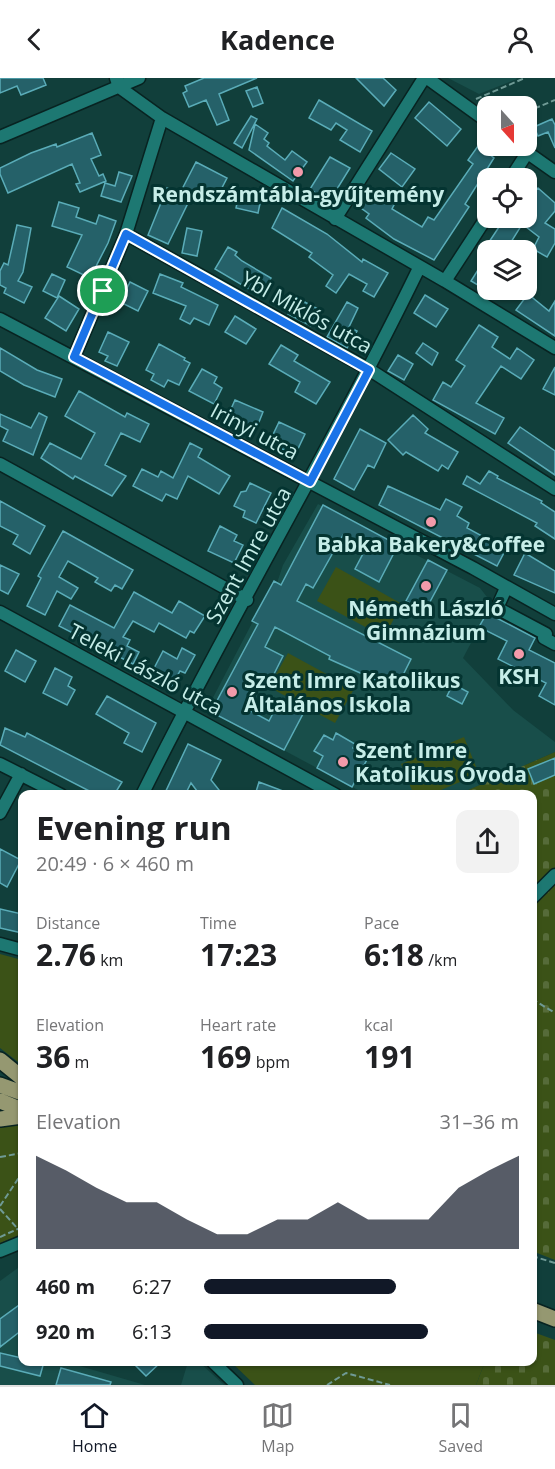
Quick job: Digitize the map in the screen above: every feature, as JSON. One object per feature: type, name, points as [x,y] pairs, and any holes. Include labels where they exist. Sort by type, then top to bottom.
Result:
[{"type":"main road","points":[[0,1060],[18,1075]]},
{"type":"main road","points":[[0,1084],[18,1091]]},
{"type":"main road","points":[[0,1101],[18,1108]]},
{"type":"main road","points":[[0,1119],[18,1117]]},
{"type":"main road","points":[[537,1312],[555,1319]]},
{"type":"street","points":[[0,137],[118,82],[138,78]]},
{"type":"street","points":[[335,219],[425,78],[477,114]]},
{"type":"street","points":[[118,82],[162,118],[445,281],[555,348]]},
{"type":"street","points":[[74,357],[126,234],[162,118]]},
{"type":"street","points":[[533,156],[555,172]]},
{"type":"street","points":[[445,281],[480,228]]},
{"type":"street","name":"Ybl Miklós utca","points":[[126,234],[369,370],[555,489]]},
{"type":"street","name":"Szent Imre utca","points":[[144,790],[183,712],[247,600],[369,370],[419,268]]},
{"type":"street","name":"Irinyi utca","points":[[0,319],[473,568],[555,616]]},
{"type":"street","points":[[0,464],[247,600]]},
{"type":"street","points":[[506,588],[497,608],[551,639],[555,616]]},
{"type":"street","name":"Teleki László utca","points":[[0,612],[327,790]]},
{"type":"street","points":[[0,764],[51,790]]},
{"type":"street","points":[[0,813],[21,774]]},
{"type":"street","points":[[537,893],[555,875]]},
{"type":"street","points":[[0,944],[18,949]]},
{"type":"street","points":[[0,1251],[18,1244]]},
{"type":"street","points":[[217,1366],[237,1385]]},
{"type":"path","points":[[462,104],[525,78]]},
{"type":"path","points":[[537,107],[555,100]]},
{"type":"path","points":[[537,1002],[555,1013]]},
{"type":"path","points":[[0,1157],[18,1154]]},
{"type":"path","points":[[0,1237],[18,1229],[0,1207],[18,1179]]},
{"type":"path","points":[[537,1258],[555,1263]]},
{"type":"path","points":[[327,1385],[346,1373],[390,1385]]},
{"type":"shaded area","points":[[448,78],[516,78],[517,79],[479,94]]},
{"type":"shaded area","points":[[318,504],[480,588],[487,597],[487,613],[463,658],[513,710],[555,742],[555,752],[468,790],[358,790],[207,709],[274,581],[277,583],[283,565]]},
{"type":"shaded area","points":[[18,1268],[18,1366],[80,1366],[145,1385],[0,1385],[0,1281]]},
{"type":"shaded area","points":[[187,1366],[203,1366],[224,1385],[181,1385]]},
{"type":"green space","points":[[336,567],[402,604],[384,637],[317,601]]},
{"type":"green space","points":[[288,653],[354,689],[335,723],[269,687]]},
{"type":"green space","points":[[464,737],[479,774],[441,790],[412,790],[401,764]]},
{"type":"green space","points":[[555,752],[555,1260],[537,1253],[537,790],[468,790]]},
{"type":"green space","points":[[0,954],[18,959],[18,1062],[0,1048]]},
{"type":"green space","points":[[18,1123],[18,1236],[0,1243],[0,1127]]},
{"type":"green space","points":[[537,1333],[555,1340],[555,1385],[476,1385],[483,1366],[537,1366]]},
{"type":"green space","points":[[235,1366],[483,1366],[476,1385],[255,1385]]},
{"type":"building","points":[[0,78],[43,78],[46,85],[21,95],[17,86],[0,93]]},
{"type":"building","points":[[204,78],[257,78],[219,94],[229,120],[217,125],[206,100],[189,107],[183,93],[187,91],[185,86]]},
{"type":"building","points":[[356,78],[383,78],[396,90],[384,106]]},
{"type":"building","points":[[257,87],[263,103],[253,107],[246,91]]},
{"type":"building","points":[[319,100],[372,131],[360,152],[340,140],[347,130],[336,123],[331,130],[309,118]]},
{"type":"building","points":[[429,102],[461,129],[447,146],[415,118]]},
{"type":"building","points":[[251,116],[257,119],[242,148],[234,143]]},
{"type":"building","points":[[552,119],[555,125],[555,148],[548,132],[538,136],[537,126]]},
{"type":"building","points":[[255,124],[268,133],[264,139],[269,143],[267,146],[285,160],[292,151],[307,162],[293,181],[249,150]]},
{"type":"building","points":[[92,133],[101,155],[91,159],[99,176],[103,174],[106,181],[80,192],[76,184],[80,183],[72,164],[8,193],[0,174],[0,168],[31,153],[56,144],[57,147]]},
{"type":"building","points":[[477,147],[477,156],[494,158],[488,168],[477,168],[477,185],[465,204],[469,207],[434,260],[394,239],[366,218],[369,214],[361,208],[370,197],[375,202],[381,195],[394,205],[392,209],[422,227],[428,217],[434,220],[473,164],[468,160]]},
{"type":"building","points":[[391,153],[415,169],[402,187],[379,169]]},
{"type":"building","points":[[330,157],[350,168],[329,202],[310,189]]},
{"type":"building","points":[[196,162],[227,178],[215,201],[198,192],[193,193],[168,244],[148,235],[167,188],[180,193]]},
{"type":"building","points":[[119,172],[132,176],[121,202],[101,196],[105,183],[115,186]]},
{"type":"building","points":[[538,188],[555,203],[555,211],[545,223],[555,229],[555,243],[547,257],[537,251],[539,237],[527,228],[537,228]]},
{"type":"building","points":[[240,189],[262,194],[258,213],[236,208]]},
{"type":"building","points":[[59,202],[79,208],[76,217],[96,224],[99,215],[116,221],[108,243],[90,278],[67,267],[82,235],[52,226]]},
{"type":"building","points":[[282,208],[327,234],[362,262],[363,259],[388,273],[374,297],[363,291],[367,284],[349,274],[336,293],[326,286],[333,275],[309,257],[312,253],[272,228]]},
{"type":"building","points":[[17,225],[31,228],[23,272],[18,281],[32,287],[24,303],[4,293],[6,288],[0,285],[0,271],[4,263],[8,265]]},
{"type":"building","points":[[187,228],[202,231],[197,256],[182,253]]},
{"type":"building","points":[[498,228],[520,228],[512,240],[490,240]]},
{"type":"building","points":[[228,247],[237,252],[235,255],[242,261],[271,278],[261,296],[215,269]]},
{"type":"building","points":[[477,271],[477,285],[471,281]]},
{"type":"building","points":[[52,274],[65,280],[57,298],[43,291]]},
{"type":"building","points":[[160,274],[183,283],[181,287],[218,305],[209,325],[194,318],[190,324],[180,319],[186,306],[153,293]]},
{"type":"building","points":[[130,282],[148,291],[138,311],[120,302]]},
{"type":"building","points":[[425,295],[448,309],[436,327],[414,313]]},
{"type":"building","points":[[59,296],[79,309],[66,331],[45,318]]},
{"type":"building","points":[[297,298],[320,310],[311,326],[288,314]]},
{"type":"building","points":[[524,300],[535,300],[549,311],[555,301],[555,336],[516,310]]},
{"type":"building","points":[[347,302],[358,308],[349,327],[357,331],[347,348],[327,337]]},
{"type":"building","points":[[235,316],[256,329],[246,344],[225,332]]},
{"type":"building","points":[[479,325],[498,337],[492,347],[510,359],[517,348],[534,360],[521,379],[501,366],[476,403],[504,418],[495,434],[433,400],[443,382],[451,387],[465,366],[456,360]]},
{"type":"building","points":[[108,332],[129,342],[117,366],[105,361],[108,356],[99,352]]},
{"type":"building","points":[[423,343],[438,353],[432,365],[416,353]]},
{"type":"building","points":[[159,344],[190,363],[179,385],[168,380],[164,387],[151,380],[154,374],[146,370]]},
{"type":"building","points":[[281,345],[298,355],[294,361],[330,382],[316,404],[295,392],[300,382],[269,364]]},
{"type":"building","points":[[0,348],[37,370],[62,379],[55,397],[24,385],[0,371]]},
{"type":"building","points":[[398,355],[413,364],[404,380],[388,371]]},
{"type":"building","points":[[555,367],[555,395],[543,389]]},
{"type":"building","points":[[202,369],[217,377],[214,383],[222,388],[214,404],[189,391]]},
{"type":"building","points":[[79,391],[125,417],[127,413],[149,424],[140,442],[121,433],[105,465],[126,476],[112,496],[75,476],[73,479],[41,458],[50,443],[81,459],[95,433],[65,416]]},
{"type":"building","points":[[235,400],[263,412],[255,432],[226,420]]},
{"type":"building","points":[[39,413],[47,417],[33,455],[3,441],[8,430],[0,426],[0,414],[31,428]]},
{"type":"building","points":[[413,415],[428,429],[425,433],[458,452],[448,469],[442,465],[438,471],[406,452],[403,455],[388,440]]},
{"type":"building","points":[[279,422],[305,434],[295,455],[269,443]]},
{"type":"building","points":[[520,427],[555,451],[555,475],[508,443]]},
{"type":"building","points":[[360,429],[386,443],[374,468],[368,465],[354,490],[334,479]]},
{"type":"building","points":[[190,443],[202,449],[198,457],[230,476],[219,494],[188,476],[177,499],[166,494],[162,501],[133,486],[142,469],[158,477],[161,471],[173,478]]},
{"type":"building","points":[[489,471],[498,476],[497,478],[542,501],[541,503],[555,512],[555,539],[535,526],[537,523],[463,484],[467,476],[480,484]]},
{"type":"building","points":[[250,483],[271,493],[256,523],[243,517],[245,511],[234,506],[241,492],[246,491]]},
{"type":"building","points":[[388,486],[440,510],[446,499],[462,507],[457,516],[469,523],[467,528],[506,549],[497,566],[379,505]]},
{"type":"building","points":[[0,501],[45,526],[30,554],[13,544],[18,535],[0,526]]},
{"type":"building","points":[[323,505],[398,545],[379,582],[355,569],[366,548],[343,535],[313,588],[306,584],[297,601],[411,659],[396,689],[329,659],[330,656],[275,627],[265,647],[283,656],[272,678],[265,674],[247,709],[269,721],[281,698],[305,710],[284,750],[211,712],[258,624],[252,621],[274,581],[281,585]]},
{"type":"building","points":[[220,526],[237,535],[234,541],[243,545],[234,563],[208,551]]},
{"type":"building","points":[[63,531],[133,570],[122,589],[115,585],[111,591],[95,582],[98,578],[68,561],[59,577],[78,588],[71,599],[57,591],[45,615],[27,606],[41,578],[38,576]]},
{"type":"building","points":[[525,553],[555,571],[555,593],[514,575]]},
{"type":"building","name":"Németh László Gimnázium","points":[[428,560],[447,570],[425,611],[406,601]]},
{"type":"building","points":[[0,565],[19,574],[8,594],[0,590]]},
{"type":"building","points":[[134,592],[172,613],[179,601],[205,616],[194,633],[190,631],[186,638],[159,623],[154,632],[133,621],[123,637],[130,640],[127,646],[139,652],[133,664],[59,626],[70,605],[114,628]]},
{"type":"building","name":"KSH","points":[[487,613],[535,638],[529,650],[555,663],[555,705],[539,696],[546,683],[498,659],[507,641],[479,627]]},
{"type":"building","points":[[182,648],[195,655],[185,673],[180,671],[171,687],[150,676],[163,651],[177,659]]},
{"type":"building","points":[[16,650],[36,661],[25,682],[5,671]]},
{"type":"building","points":[[55,668],[72,677],[68,686],[75,690],[67,705],[43,693]]},
{"type":"building","points":[[453,684],[468,692],[462,704],[447,696]]},
{"type":"building","points":[[107,696],[156,723],[142,752],[124,743],[129,733],[96,714]]},
{"type":"building","points":[[5,728],[25,737],[27,733],[122,782],[117,790],[87,790],[0,745]]},
{"type":"building","name":"Szent Imre Katolikus Óvoda","points":[[336,733],[355,744],[353,748],[369,756],[352,787],[317,768],[323,756],[314,751],[324,735],[333,740]]},
{"type":"building","points":[[188,744],[221,760],[211,780],[219,790],[196,790],[191,783],[188,790],[166,790]]},
{"type":"building","points":[[555,758],[555,775],[534,784],[528,769]]},
{"type":"building","points":[[259,782],[280,790],[257,790]]},
{"type":"building","points":[[0,849],[18,858],[18,866],[7,887],[0,883]]},
{"type":"building","points":[[0,909],[18,913],[18,932],[0,928]]},
{"type":"building","points":[[18,1306],[18,1333],[0,1347],[0,1319]]},
{"type":"building","points":[[0,1353],[18,1357],[18,1366],[43,1366],[40,1376],[0,1366]]},
{"type":"building","points":[[136,1366],[157,1366],[146,1376]]},
{"type":"building","points":[[61,1368],[111,1382],[110,1385],[56,1385]]},
{"type":"place","name":"Rendszámtábla-gyűjtemény","points":[[298,172]]},
{"type":"place","name":"Babka Bakery&Coffee","points":[[431,522]]},
{"type":"place","name":"Németh László Gimnázium","points":[[426,586]]},
{"type":"place","name":"KSH","points":[[519,654]]},
{"type":"place","name":"Szent Imre Katolikus Általános Iskola","points":[[232,692]]},
{"type":"place","name":"Szent Imre Katolikus Óvoda","points":[[343,762]]},
{"type":"route","points":[[126,234],[369,370],[310,482],[74,357],[103,291],[126,234]]}]
